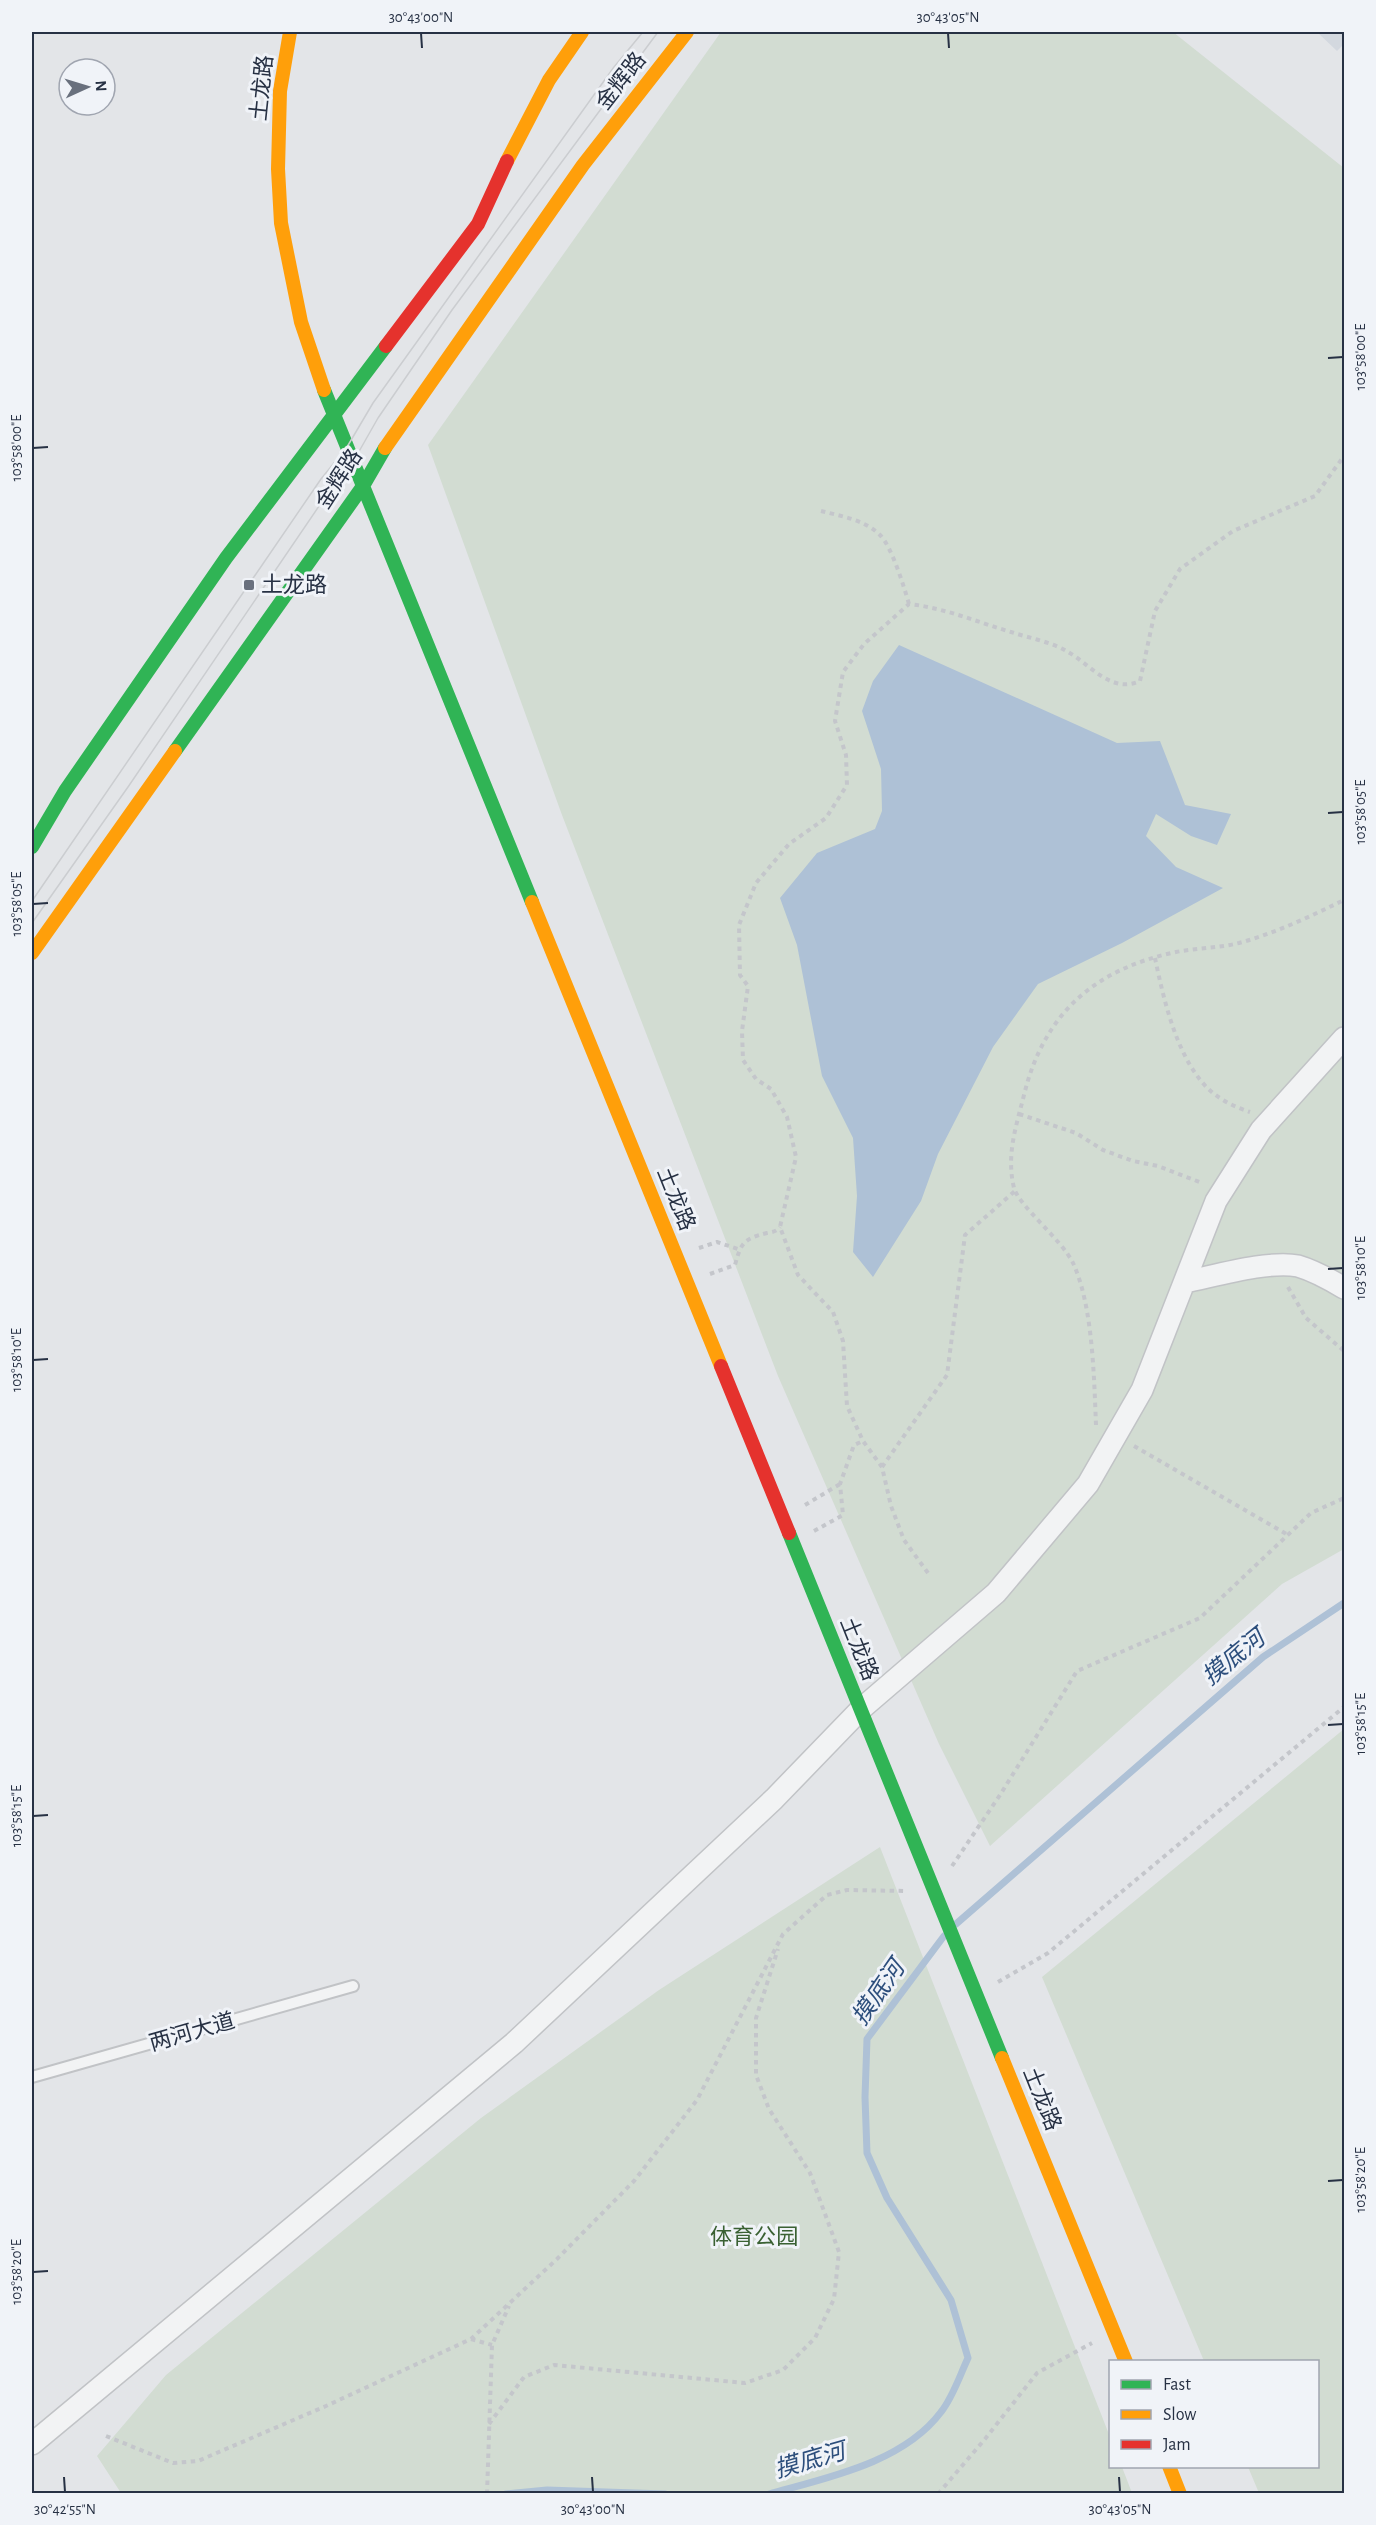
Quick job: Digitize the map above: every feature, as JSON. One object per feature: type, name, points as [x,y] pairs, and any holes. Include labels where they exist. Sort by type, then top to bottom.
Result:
[{"type":"street","name":"土龙路","points":[[290,32],[280,91],[278,169],[281,223],[301,321],[333,414],[1126,2360]]},
{"type":"street","name":"金辉路","points":[[32,847],[65,791],[226,558],[478,224],[523,127],[549,80],[582,32]]},
{"type":"street","name":"金辉路","points":[[32,953],[363,486],[374,463],[583,165],[687,32]]},
{"type":"street","points":[[32,2444],[513,2043],[774,1799],[861,1709],[996,1593],[1088,1484],[1142,1390],[1222,1190],[1261,1130],[1344,1038]]},
{"type":"street","points":[[1185,1282],[1260,1267],[1295,1266],[1321,1274],[1344,1288]]},
{"type":"street","points":[[1170,2468],[1180,2493]]},
{"type":"lane","name":"两河大道","points":[[32,2077],[353,1986]]},
{"type":"path","points":[[928,1573],[904,1540],[891,1506],[882,1467],[863,1441],[847,1406],[843,1341],[832,1312],[798,1275],[780,1227],[796,1157],[787,1117],[771,1089],[756,1079],[743,1060],[742,1031],[748,986],[740,975],[739,925],[756,883],[789,844],[826,818],[847,785],[846,755],[835,721],[843,672],[864,644],[909,604],[936,607],[1067,651],[1106,680],[1121,686],[1131,685],[1140,681],[1155,611],[1180,569],[1233,531],[1315,495],[1344,456]]},
{"type":"path","points":[[820,511],[853,519],[881,536],[894,562],[909,604]]},
{"type":"path","points":[[1288,1535],[1096,1425],[1089,1338],[1083,1297],[1073,1263],[1057,1239],[1015,1191],[1009,1156],[1029,1076],[1045,1038],[1075,999],[1100,980],[1155,958],[1177,952],[1238,943],[1271,933],[1344,900]]},
{"type":"path","points":[[1155,958],[1169,1015],[1184,1053],[1197,1074],[1213,1093],[1238,1107],[1270,1120]]},
{"type":"path","points":[[1019,1114],[1076,1133],[1103,1150],[1133,1161],[1158,1166],[1222,1190]]},
{"type":"path","points":[[882,1467],[947,1375],[965,1235],[1015,1191]]},
{"type":"path","points":[[687,1282],[735,1265],[738,1250],[747,1238],[776,1231],[780,1227]]},
{"type":"path","points":[[676,1254],[717,1242],[738,1250]]},
{"type":"path","points":[[1276,1266],[1306,1318],[1344,1351]]},
{"type":"path","points":[[794,1543],[843,1515],[840,1484],[854,1445],[863,1441]]},
{"type":"path","points":[[783,1516],[829,1493],[840,1484]]},
{"type":"path","points":[[106,2436],[173,2463],[198,2461],[471,2339],[511,2303],[634,2181],[697,2100],[783,1934],[827,1895],[847,1890],[938,1897],[1077,1671],[1200,1618],[1311,1513],[1344,1498]]},
{"type":"path","points":[[976,1994],[1048,1953],[1344,1707]]},
{"type":"path","points":[[489,2424],[524,2377],[554,2365],[745,2384],[783,2370],[814,2338],[834,2300],[838,2252],[810,2173],[769,2109],[756,2075],[756,2018],[783,1934]]},
{"type":"path","points":[[487,2493],[492,2345],[511,2303]]},
{"type":"path","points":[[938,2493],[985,2439],[1037,2373],[1113,2331]]},
{"type":"path","points":[[471,2339],[492,2345]]},
{"type":"shaded area","points":[[1317,32],[1344,32],[1344,44],[1337,51]]},
{"type":"green space","points":[[721,32],[1173,32],[1344,168],[1344,1549],[1282,1584],[990,1846],[939,1744],[778,1376],[562,815],[428,445]]},
{"type":"green space","points":[[1344,1729],[1344,2493],[1259,2493],[1248,2468],[1319,2468],[1319,2360],[1204,2360],[1042,1977]]},
{"type":"green space","name":"体育公园","points":[[880,1847],[1109,2434],[1109,2468],[1122,2468],[1132,2493],[121,2493],[97,2456],[166,2375],[481,2118],[659,1990]]},
{"type":"water","points":[[899,645],[1117,743],[1160,741],[1185,805],[1231,814],[1217,845],[1191,836],[1156,814],[1146,836],[1176,867],[1223,888],[1122,943],[1038,984],[993,1047],[938,1154],[921,1201],[873,1277],[853,1252],[857,1196],[853,1138],[822,1076],[797,945],[780,898],[817,853],[875,829],[882,811],[881,769],[862,711],[873,681]]},
{"type":"waterway","name":"摸底河","points":[[956,1924],[1263,1657],[1344,1603]]},
{"type":"waterway","name":"摸底河","points":[[769,2494],[862,2466],[906,2444],[925,2430],[941,2412],[953,2393],[968,2358],[951,2300],[887,2198],[867,2153],[865,2097],[867,2039],[944,1936]]},
{"type":"waterway","name":"摸底河","points":[[506,2494],[547,2490],[665,2494]]},
{"type":"tram line","points":[[32,901],[321,479],[347,447],[373,403],[614,67],[643,32]]},
{"type":"tram line","points":[[32,923],[128,787],[332,487],[353,462],[378,418],[452,310],[658,32]]},
{"type":"traffic: fast","points":[[32,847],[65,791],[226,558],[386,346]]},
{"type":"traffic: fast","points":[[324,390],[532,902]]},
{"type":"traffic: fast","points":[[175,751],[363,486],[385,448]]},
{"type":"traffic: fast","points":[[789,1533],[1002,2058]]},
{"type":"traffic: slow","points":[[290,32],[280,91],[278,169],[281,223],[301,322],[324,390]]},
{"type":"traffic: slow","points":[[507,161],[549,80],[582,32]]},
{"type":"traffic: slow","points":[[385,448],[583,165],[687,32]]},
{"type":"traffic: slow","points":[[32,953],[175,751]]},
{"type":"traffic: slow","points":[[532,902],[721,1366]]},
{"type":"traffic: slow","points":[[1002,2058],[1125,2360]]},
{"type":"traffic: slow","points":[[1170,2468],[1180,2494]]},
{"type":"traffic: jam","points":[[386,346],[478,224],[507,161]]},
{"type":"traffic: jam","points":[[721,1366],[789,1533]]},
{"type":"place","name":"土龙路","points":[[249,585]]}]
